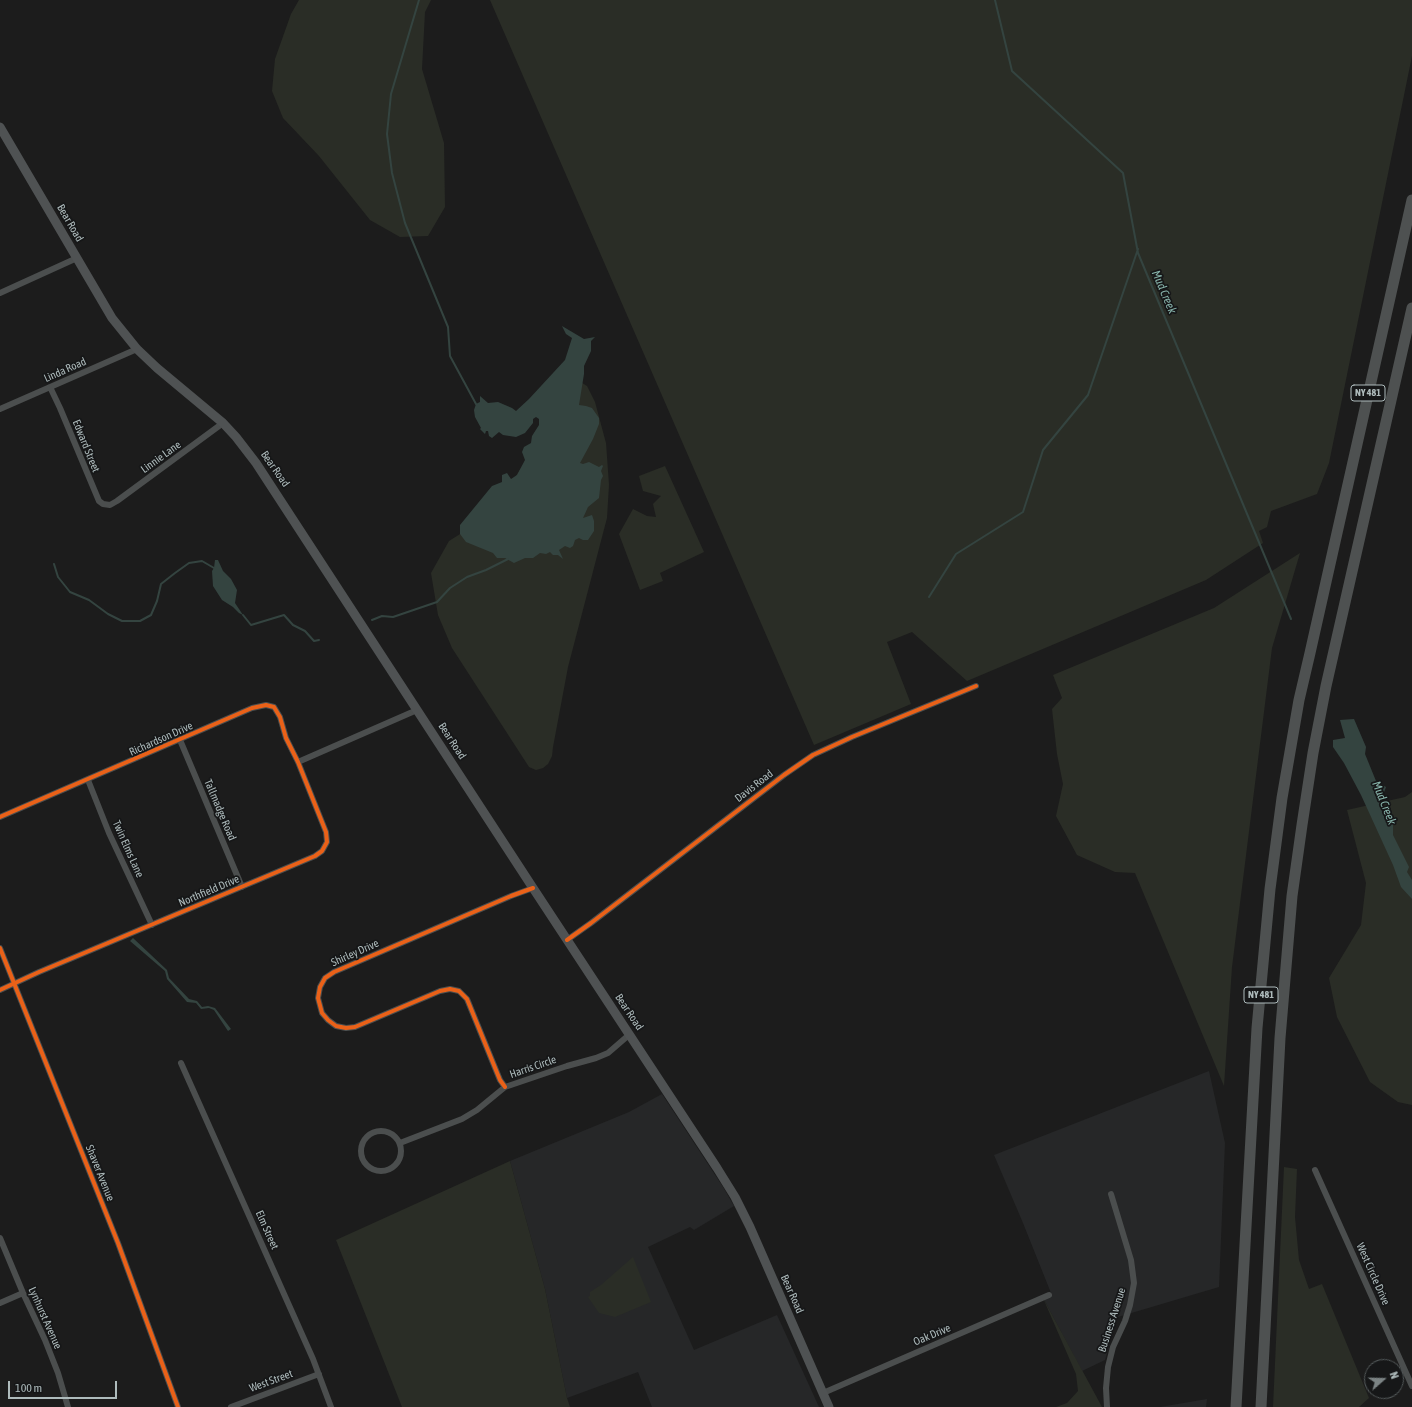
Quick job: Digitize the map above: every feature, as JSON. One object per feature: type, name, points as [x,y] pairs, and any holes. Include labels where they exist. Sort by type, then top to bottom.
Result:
[{"type":"highway","name":"NY 481","points":[[1236,1407],[1258,1028],[1270,889],[1282,798],[1299,700],[1412,200]]},
{"type":"highway","name":"NY 481","points":[[1261,1407],[1280,1038],[1292,904],[1302,825],[1326,686],[1412,308]]},
{"type":"main road","name":"Bear Road","points":[[0,127],[112,318],[137,349],[236,437],[277,493],[533,888],[717,1168],[735,1197],[750,1227],[829,1407]]},
{"type":"street","points":[[0,293],[77,258]]},
{"type":"street","name":"Linda Road","points":[[0,409],[137,349]]},
{"type":"street","name":"Edward Street","points":[[50,387],[99,501],[103,504],[110,504]]},
{"type":"street","name":"Linnie Lane","points":[[110,504],[117,501],[223,424]]},
{"type":"street","name":"Davis Road","points":[[567,940],[597,919],[784,775],[813,755],[852,737],[976,686]]},
{"type":"street","name":"Richardson Drive","points":[[0,817],[252,708],[266,705],[274,708],[280,717],[286,738],[298,762]]},
{"type":"street","points":[[298,762],[417,710]]},
{"type":"street","name":"Tallmadge Road","points":[[180,740],[242,887]]},
{"type":"street","name":"Northfield Drive","points":[[0,990],[315,856],[322,851],[326,842],[326,832],[298,762]]},
{"type":"street","name":"Twin Elms Lane","points":[[88,780],[109,832],[152,925]]},
{"type":"street","name":"Shirley Drive","points":[[506,1087],[500,1080],[467,998],[459,991],[450,989],[440,991],[355,1027],[346,1028],[336,1026],[328,1020],[322,1013],[318,998],[320,987],[325,978],[334,972],[533,888]]},
{"type":"street","name":"Shaver Avenue","points":[[0,948],[118,1243],[178,1407]]},
{"type":"street","name":"Harris Circle","points":[[400,1143],[462,1119],[477,1110],[506,1087],[608,1053],[630,1034]]},
{"type":"street","name":"Elm Street","points":[[181,1063],[284,1292],[319,1374],[331,1407]]},
{"type":"street","points":[[373,1132],[389,1132],[395,1136],[400,1143],[402,1151],[400,1159],[390,1170],[382,1172],[374,1170],[367,1166],[362,1159],[362,1144],[366,1137],[373,1132]]},
{"type":"street","name":"West Circle Drive","points":[[1315,1170],[1412,1386]]},
{"type":"street","name":"Business Avenue","points":[[1107,1407],[1106,1388],[1108,1367],[1113,1347],[1125,1321],[1130,1305],[1134,1283],[1130,1260],[1111,1194]]},
{"type":"street","name":"Lynhurst Avenue","points":[[0,1238],[45,1340],[58,1373],[68,1407]]},
{"type":"street","points":[[0,1302],[23,1292]]},
{"type":"street","name":"Oak Drive","points":[[823,1393],[1049,1295]]},
{"type":"street","name":"West Street","points":[[231,1407],[319,1374]]},
{"type":"shaded area","points":[[299,0],[431,0],[425,12],[422,69],[444,143],[445,207],[428,236],[400,237],[370,220],[319,156],[283,118],[272,91],[275,59],[291,14]]},
{"type":"shaded area","points":[[490,0],[1412,0],[1412,56],[1329,463],[1317,494],[1271,511],[1267,527],[1259,531],[1263,543],[1206,580],[967,681],[912,632],[887,642],[911,704],[814,745]]},
{"type":"shaded area","points":[[562,326],[584,339],[595,337],[591,341],[591,351],[584,366],[579,405],[592,408],[599,418],[599,424],[593,439],[580,463],[583,464],[589,462],[599,467],[602,465],[603,466],[601,471],[603,476],[601,480],[599,498],[588,507],[583,518],[592,515],[594,521],[594,531],[588,540],[579,538],[575,540],[573,546],[570,548],[565,546],[559,550],[563,559],[558,555],[553,555],[550,552],[546,554],[540,553],[533,558],[525,558],[514,563],[505,558],[497,558],[493,553],[466,542],[460,534],[460,525],[492,486],[502,482],[502,475],[507,473],[511,479],[517,475],[525,460],[522,452],[524,447],[531,443],[532,436],[539,425],[539,419],[536,417],[533,419],[533,423],[525,433],[516,437],[503,435],[499,432],[492,438],[489,436],[488,431],[486,431],[485,434],[480,429],[481,428],[475,417],[474,410],[476,404],[480,402],[480,396],[488,403],[498,402],[516,411],[529,399],[565,360],[572,338],[566,334]]},
{"type":"shaded area","points":[[576,379],[587,386],[595,402],[606,443],[609,485],[607,518],[568,667],[552,756],[548,764],[543,768],[536,770],[529,767],[452,648],[438,615],[431,573],[449,541],[484,519],[508,489]]},
{"type":"shaded area","points":[[665,466],[704,552],[660,573],[663,581],[640,590],[619,534],[633,509],[647,516],[656,517],[653,504],[661,496],[643,491],[639,476]]},
{"type":"shaded area","points":[[1300,553],[1272,648],[1232,967],[1224,1086],[1135,873],[1115,872],[1077,855],[1056,816],[1063,784],[1057,754],[1052,709],[1062,698],[1053,675],[1214,608]]},
{"type":"shaded area","points":[[215,560],[218,560],[223,571],[231,579],[237,590],[235,603],[243,615],[222,600],[213,586],[212,571]]},
{"type":"shaded area","points":[[1354,719],[1366,747],[1365,754],[1376,781],[1386,787],[1380,803],[1387,817],[1393,823],[1393,835],[1409,867],[1407,872],[1412,880],[1412,899],[1401,887],[1393,865],[1361,795],[1344,763],[1333,747],[1333,740],[1345,738],[1340,720]]},
{"type":"shaded area","points":[[1412,792],[1412,1105],[1398,1102],[1370,1082],[1337,1017],[1329,978],[1361,925],[1366,883],[1347,810],[1405,797]]},
{"type":"shaded area","points":[[133,938],[167,970],[169,978],[189,999],[197,1001],[202,1007],[208,1006],[215,1008],[231,1029],[228,1031],[214,1010],[209,1008],[201,1009],[196,1003],[187,1002],[167,979],[165,971],[130,941]]},
{"type":"shaded area","points":[[1209,1071],[1225,1143],[1219,1287],[1118,1317],[1105,1360],[1082,1371],[1043,1298],[1051,1293],[994,1155]]},
{"type":"shaded area","points":[[662,1094],[734,1206],[694,1230],[690,1227],[648,1247],[694,1350],[777,1315],[819,1407],[652,1407],[638,1372],[567,1398],[545,1289],[510,1161],[629,1112]]},
{"type":"shaded area","points":[[510,1161],[545,1289],[570,1407],[402,1407],[336,1240]]},
{"type":"shaded area","points":[[1284,1167],[1297,1169],[1295,1217],[1299,1260],[1309,1289],[1322,1284],[1364,1386],[1364,1399],[1368,1399],[1359,1407],[1273,1407]]},
{"type":"shaded area","points":[[633,1257],[651,1302],[615,1317],[599,1313],[588,1297],[590,1296],[590,1292],[601,1285]]},
{"type":"shaded area","points":[[1043,1298],[1102,1407],[1056,1407],[1067,1403],[1078,1391],[1076,1374]]},
{"type":"shaded area","points":[[1207,1399],[1206,1407],[1160,1407]]},
{"type":"waterway","points":[[419,0],[391,94],[387,134],[392,173],[405,223],[448,327],[450,356],[476,404]]},
{"type":"waterway","name":"Mud Creek","points":[[995,0],[1012,71],[1123,173],[1138,253],[1291,619]]},
{"type":"waterway","points":[[929,597],[956,554],[1023,512],[1043,450],[1088,395],[1138,249]]},
{"type":"waterway","points":[[372,620],[382,616],[393,617],[437,602],[450,588],[467,577],[486,570],[508,559]]},
{"type":"waterway","points":[[54,564],[58,577],[70,592],[89,600],[108,614],[122,621],[140,621],[151,615],[157,601],[161,584],[189,563],[202,561],[214,568]]},
{"type":"waterway","points":[[243,615],[251,625],[284,615],[293,625],[305,631],[314,641],[319,640]]},
{"type":"cycle path","points":[[567,940],[784,775],[813,755],[852,737],[976,686]]},
{"type":"cycle path","points":[[0,817],[252,708],[266,705],[274,707],[280,717],[286,738],[298,762],[326,832],[327,842],[322,851],[315,856],[39,972],[0,990]]},
{"type":"cycle path","points":[[505,1087],[500,1080],[467,999],[459,991],[450,989],[440,991],[355,1027],[346,1028],[336,1026],[328,1020],[322,1013],[318,998],[320,987],[325,978],[334,972],[533,888]]},
{"type":"cycle path","points":[[0,948],[118,1243],[178,1407]]}]
